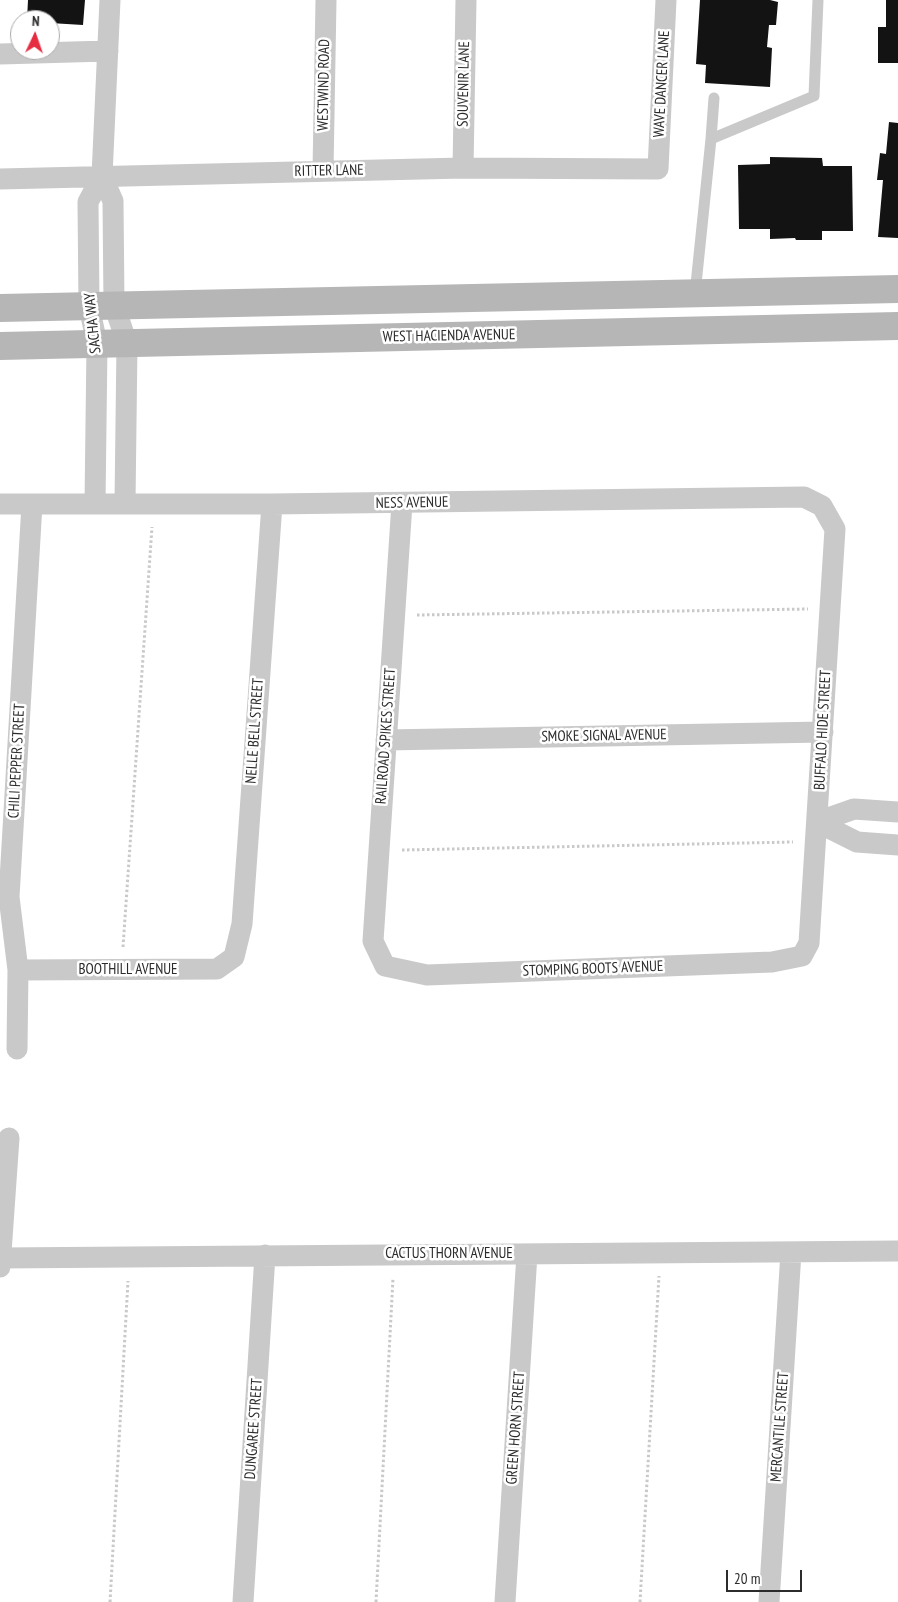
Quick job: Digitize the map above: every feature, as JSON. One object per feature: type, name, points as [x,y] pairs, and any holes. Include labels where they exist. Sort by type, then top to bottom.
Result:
[{"type":"main road","points":[[0,308],[898,289]]},
{"type":"main road","name":"WEST HACIENDA AVENUE","points":[[0,346],[898,326]]},
{"type":"street","name":"SACHA WAY","points":[[95,504],[97,344],[113,201],[102,176],[110,0]]},
{"type":"street","name":"WESTWIND ROAD","points":[[323,171],[326,0]]},
{"type":"street","name":"SOUVENIR LANE","points":[[463,168],[466,0]]},
{"type":"street","name":"WAVE DANCER LANE","points":[[658,169],[666,0]]},
{"type":"street","points":[[0,54],[108,50]]},
{"type":"street","name":"RITTER LANE","points":[[0,180],[463,168],[658,169]]},
{"type":"street","name":"SACHA WAY","points":[[102,306],[127,343],[125,504]]},
{"type":"street","name":"NESS AVENUE","points":[[0,504],[402,503],[804,497],[822,506]]},
{"type":"street","name":"RAILROAD SPIKES STREET","points":[[385,966],[373,941],[402,503]]},
{"type":"street","name":"CHILI PEPPER STREET","points":[[17,1049],[18,970],[9,897],[32,504]]},
{"type":"street","name":"NELLE BELL STREET","points":[[234,957],[242,924],[272,504]]},
{"type":"street","name":"BUFFALO HIDE STREET","points":[[802,956],[809,943],[835,529],[822,506]]},
{"type":"street","name":"SMOKE SIGNAL AVENUE","points":[[386,740],[823,732]]},
{"type":"street","points":[[817,832],[854,808],[898,812]]},
{"type":"street","points":[[817,832],[858,842],[898,845]]},
{"type":"street","name":"STOMPING BOOTS AVENUE","points":[[385,966],[427,975],[772,962],[802,956]]},
{"type":"street","name":"BOOTHILL AVENUE","points":[[18,970],[217,969],[234,957]]},
{"type":"street","points":[[0,1267],[9,1138]]},
{"type":"street","name":"CACTUS THORN AVENUE","points":[[1,1258],[898,1251]]},
{"type":"street","name":"MERCANTILE STREET","points":[[769,1602],[791,1252]]},
{"type":"street","name":"GREEN HORN STREET","points":[[505,1602],[527,1254]]},
{"type":"street","name":"DUNGAREE STREET","points":[[243,1602],[265,1256]]},
{"type":"lane","points":[[711,139],[814,96],[818,0]]},
{"type":"lane","points":[[695,294],[714,98]]},
{"type":"path","points":[[122,970],[153,504]]},
{"type":"path","points":[[394,616],[830,608]]},
{"type":"path","points":[[379,850],[817,832]]},
{"type":"path","points":[[640,1602],[660,1253]]},
{"type":"path","points":[[376,1602],[394,1255]]},
{"type":"path","points":[[110,1602],[130,1256]]},
{"type":"building","points":[[28,0],[85,0],[83,25],[60,24],[60,10],[28,10]]},
{"type":"building","points":[[700,0],[770,0],[778,2],[776,25],[769,25],[767,47],[772,48],[770,87],[705,83],[706,65],[696,64]]},
{"type":"building","points":[[886,0],[898,0],[898,63],[878,63],[878,27],[886,27]]},
{"type":"building","points":[[889,122],[898,123],[898,238],[878,237],[883,180],[877,180],[880,153],[886,154]]},
{"type":"building","points":[[770,157],[822,158],[823,166],[852,166],[853,231],[822,231],[822,240],[796,240],[795,238],[770,239],[770,229],[739,229],[738,165],[770,164]]}]
